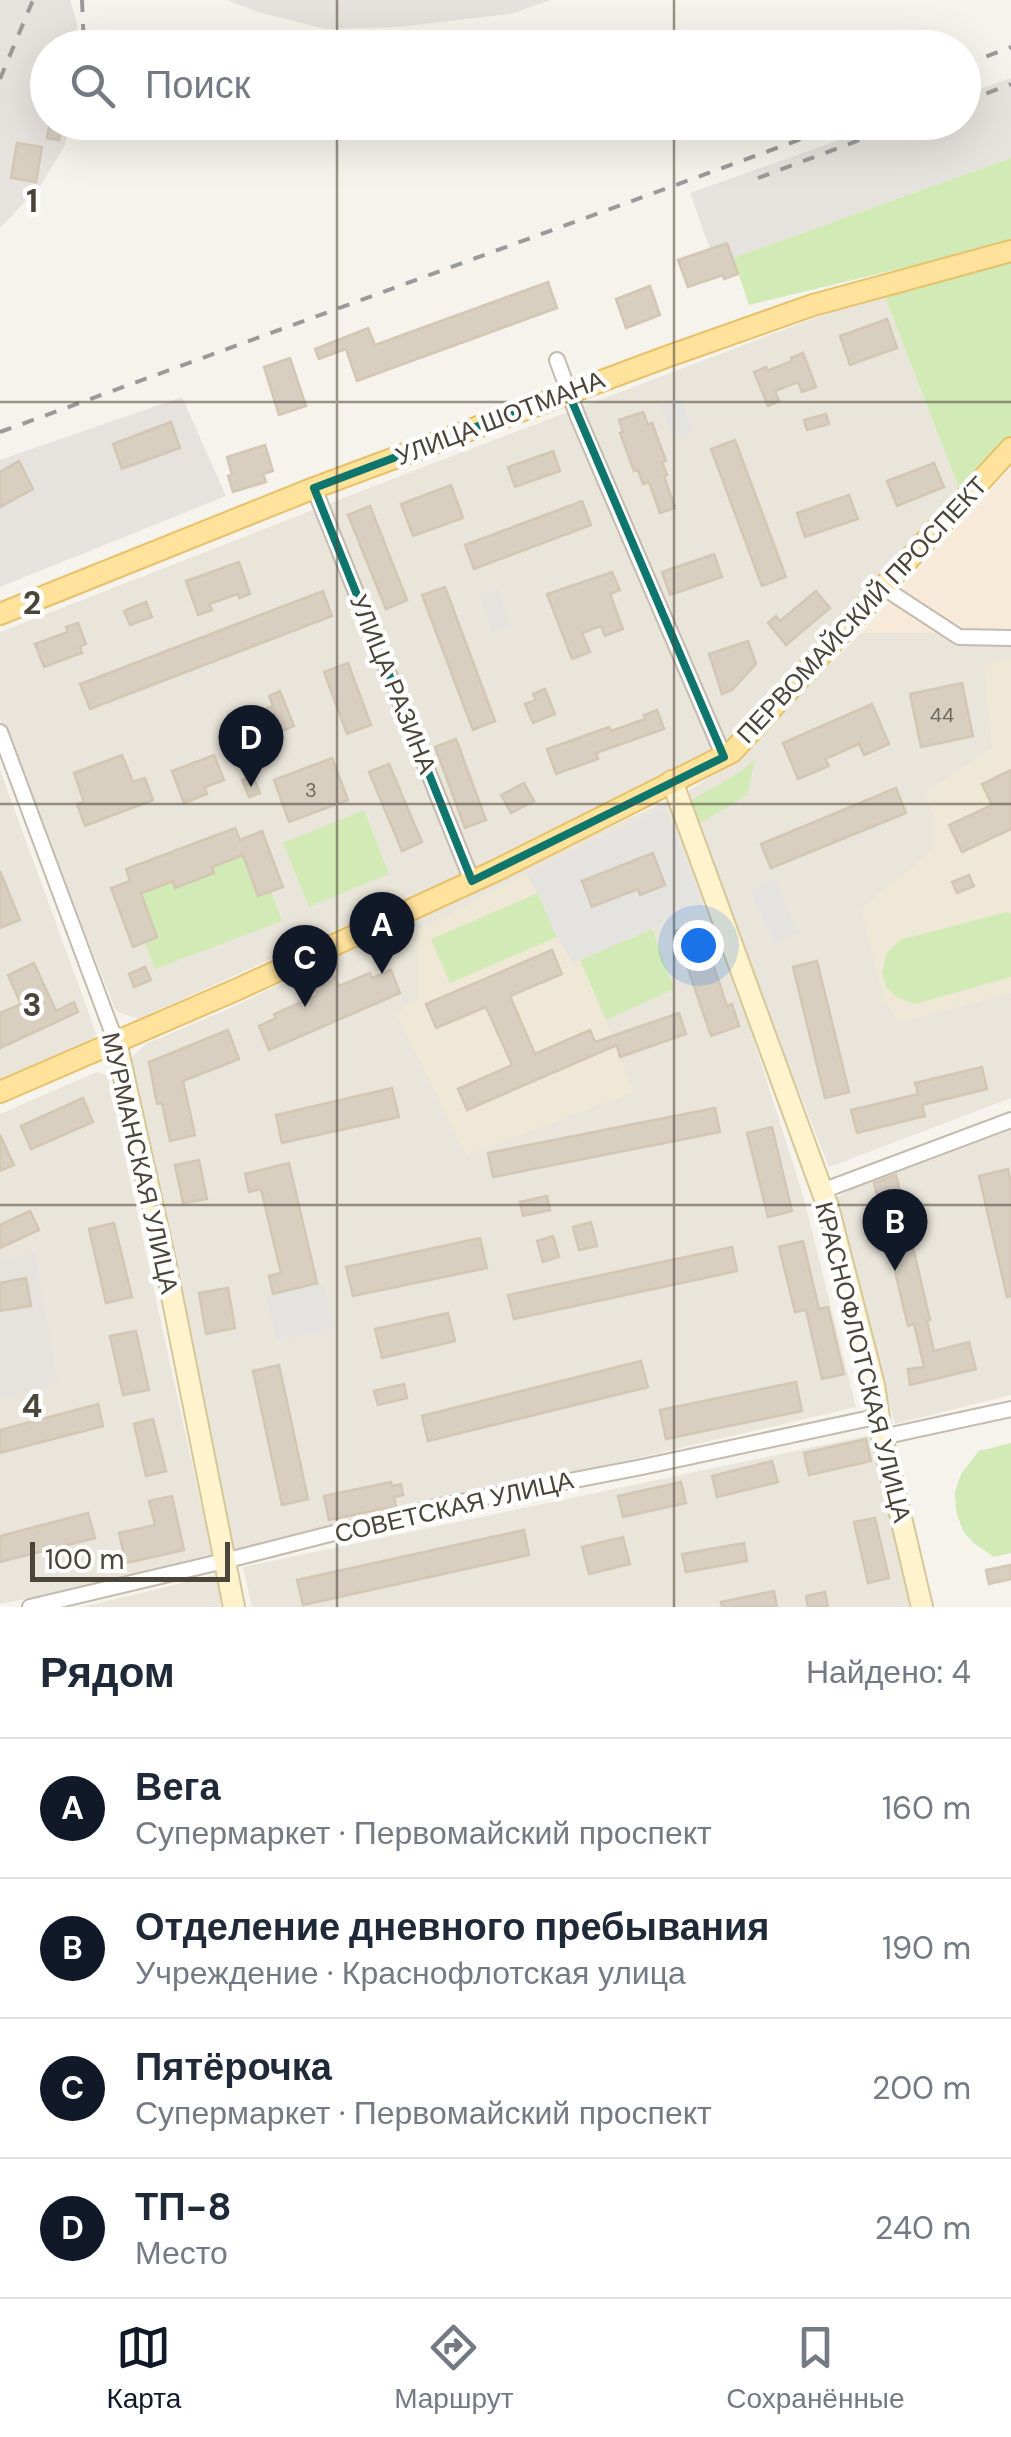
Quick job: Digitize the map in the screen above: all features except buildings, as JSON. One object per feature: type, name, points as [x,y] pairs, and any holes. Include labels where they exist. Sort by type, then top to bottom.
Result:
[{"type":"main road","name":"УЛИЦА ШОТМАНА","points":[[0,614],[314,488],[568,392],[813,305],[1011,251]]},
{"type":"main road","name":"ПЕРВОМАЙСКИЙ ПРОСПЕКТ","points":[[0,1092],[238,989],[472,881],[732,752],[1011,448]]},
{"type":"street","points":[[557,360],[724,757]]},
{"type":"street","name":"УЛИЦА РАЗИНА","points":[[314,488],[472,881]]},
{"type":"street","points":[[884,588],[959,637],[1011,638]]},
{"type":"street","name":"МУРМАНСКАЯ УЛИЦА","points":[[0,732],[116,1042],[165,1260],[234,1607]]},
{"type":"street","name":"КРАСНОФЛОТСКАЯ УЛИЦА","points":[[672,781],[828,1207],[922,1607]]},
{"type":"street","points":[[822,1191],[1011,1120]]},
{"type":"street","name":"СОВЕТСКАЯ УЛИЦА","points":[[30,1607],[440,1506],[642,1467],[1011,1409]]},
{"type":"highlighted area","points":[[568,392],[724,757],[472,881],[314,488]]},
{"type":"shaded area","points":[[0,0],[70,0],[78,30],[30,30],[30,140],[66,140],[65,145],[42,183],[0,228]]},
{"type":"shaded area","points":[[227,0],[550,0],[511,14],[398,27],[325,29]]},
{"type":"shaded area","points":[[1011,78],[1011,158],[733,258],[727,243],[710,249],[690,193],[839,140],[981,140],[981,89]]},
{"type":"shaded area","points":[[883,292],[960,491],[726,744],[474,871],[138,1019],[116,1011],[0,719],[0,632]]},
{"type":"shaded area","points":[[182,397],[226,496],[0,587],[0,460]]},
{"type":"shaded area","points":[[680,397],[693,431],[674,438],[660,405]]},
{"type":"shaded area","points":[[1011,468],[1011,632],[861,633],[934,552]]},
{"type":"shaded area","points":[[497,587],[511,626],[492,633],[478,594]]},
{"type":"shaded area","points":[[1011,632],[1011,1098],[829,1167],[684,794],[731,763],[861,633]]},
{"type":"shaded area","points":[[1011,658],[1011,993],[900,1022],[885,1002],[861,908],[934,849],[934,820],[925,793],[992,748],[984,665]]},
{"type":"shaded area","points":[[0,770],[96,1033],[88,1043],[0,1080]]},
{"type":"shaded area","points":[[667,801],[711,906],[803,1195],[856,1407],[227,1554],[130,1061],[146,1044],[235,1006]]},
{"type":"shaded area","points":[[664,807],[703,907],[573,963],[527,874]]},
{"type":"shaded area","points":[[527,874],[573,962],[652,929],[674,989],[606,1020],[633,1092],[466,1155],[396,1013],[418,999],[418,930]]},
{"type":"shaded area","points":[[775,879],[798,933],[774,944],[750,890]]},
{"type":"shaded area","points":[[97,1072],[108,1079],[213,1560],[0,1604],[0,1114]]},
{"type":"shaded area","points":[[1011,1121],[1011,1395],[895,1424],[835,1199],[874,1175]]},
{"type":"shaded area","points":[[35,1252],[58,1386],[0,1399],[0,1261]]},
{"type":"shaded area","points":[[324,1282],[334,1328],[277,1341],[266,1297]]},
{"type":"shaded area","points":[[871,1435],[911,1607],[252,1607],[243,1567]]},
{"type":"shaded area","points":[[216,1575],[223,1607],[82,1607]]},
{"type":"green space","points":[[1011,158],[1011,242],[749,305],[733,258]]},
{"type":"green space","points":[[1011,257],[1011,437],[960,491],[883,292]]},
{"type":"green space","points":[[755,760],[747,795],[699,824],[690,801]]},
{"type":"green space","points":[[364,810],[389,874],[309,907],[283,843]]},
{"type":"green space","points":[[243,855],[258,895],[271,891],[282,921],[155,969],[145,942],[157,937],[141,893],[173,881],[176,887],[213,873],[212,867]]},
{"type":"green space","points":[[538,893],[557,937],[450,983],[431,939]]},
{"type":"green space","points":[[1011,913],[1011,977],[915,1004],[898,998],[887,988],[882,973],[887,953],[900,940]]},
{"type":"green space","points":[[652,929],[674,989],[606,1020],[580,960]]},
{"type":"green space","points":[[1011,1443],[1011,1553],[994,1557],[963,1531],[955,1492],[961,1474],[979,1451]]},
{"type":"railway","points":[[0,79],[33,0]]},
{"type":"railway","points":[[82,0],[83,30]]},
{"type":"railway","points":[[981,58],[1011,47]]},
{"type":"railway","points":[[981,95],[1011,84]]},
{"type":"railway","points":[[0,432],[799,140]]},
{"type":"railway","points":[[758,178],[860,140]]},
{"type":"place","name":"ТП-8","points":[[251,787]]},
{"type":"place","name":"Вега","points":[[382,974]]},
{"type":"place","name":"Пятёрочка","points":[[305,1007]]},
{"type":"place","name":"Отделение дневного пребывания","points":[[895,1271]]}]
